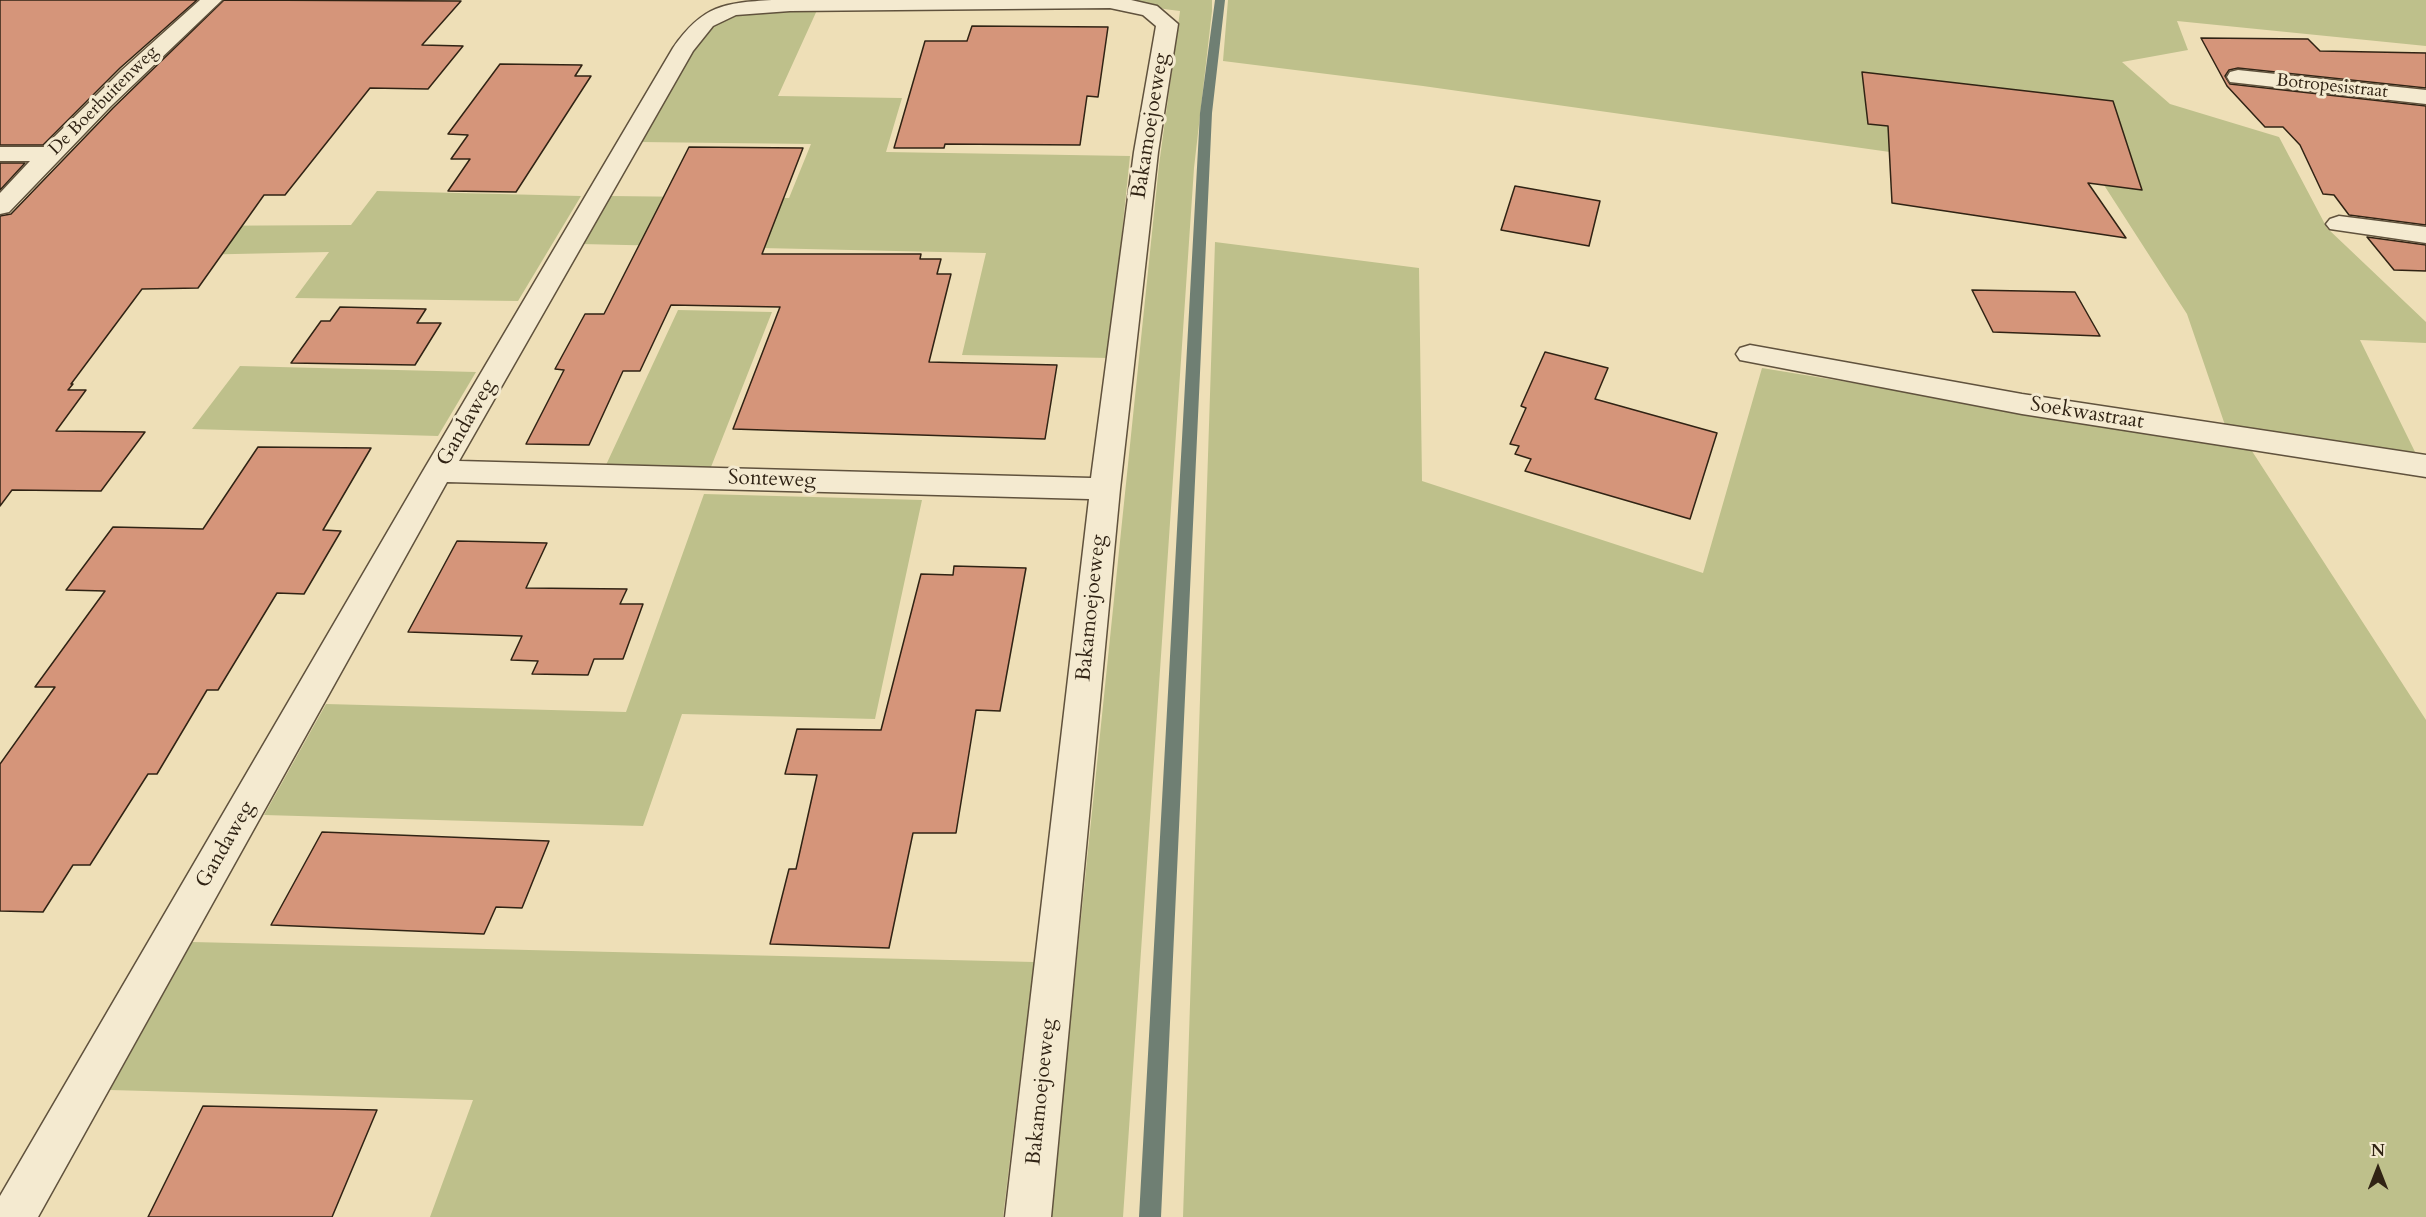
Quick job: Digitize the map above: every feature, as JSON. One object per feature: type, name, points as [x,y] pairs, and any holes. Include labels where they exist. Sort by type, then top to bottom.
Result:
[{"type":"street","name":"De Boerbuitenweg","points":[[0,207],[49,154],[152,52],[212,0]]},
{"type":"street","name":"Gandaweg","points":[[13,1217],[438,471],[684,48],[706,22],[732,9],[790,4],[1110,2],[1149,10]]},
{"type":"street","name":"Bakamoejoeweg","points":[[1028,1217],[1105,489],[1146,152],[1167,24],[1149,10]]},
{"type":"street","name":"Botropesistraat","points":[[2238,77],[2426,97]]},
{"type":"street","points":[[0,154],[49,154]]},
{"type":"street","points":[[2339,224],[2426,235]]},
{"type":"street","name":"Soekwastraat","points":[[1750,354],[2022,404],[2426,466]]},
{"type":"street","name":"Sonteweg","points":[[438,471],[1105,489]]},
{"type":"green space","points":[[1131,0],[1212,0],[1212,11],[1194,168],[1123,1217],[1050,1217],[1159,165],[1180,11]]},
{"type":"green space","points":[[1228,0],[2426,0],[2426,46],[2177,21],[2188,50],[2122,62],[2170,104],[2279,137],[2327,228],[2426,322],[2426,343],[2360,340],[2417,456],[2226,428],[2187,314],[2102,182],[1423,86],[1223,61]]},
{"type":"green space","points":[[818,8],[778,96],[902,98],[886,152],[1130,156],[1109,358],[962,355],[986,253],[581,244],[610,196],[789,198],[811,144],[640,142],[705,30],[745,13]]},
{"type":"green space","points":[[377,191],[581,196],[518,301],[295,298],[329,252],[0,259],[0,227],[351,225]]},
{"type":"green space","points":[[1215,242],[1419,268],[1422,481],[1703,573],[1762,368],[2250,448],[2426,720],[2426,1217],[1183,1217]]},
{"type":"green space","points":[[678,310],[772,312],[711,467],[606,465]]},
{"type":"green space","points":[[240,366],[476,372],[438,436],[192,429]]},
{"type":"green space","points":[[704,494],[922,500],[875,719],[682,714],[643,826],[264,815],[326,704],[626,712]]},
{"type":"green space","points":[[192,942],[1034,962],[1003,1217],[430,1217],[473,1100],[110,1090]]},
{"type":"building","points":[[0,0],[197,0],[120,68],[43,145],[0,145]]},
{"type":"building","points":[[224,0],[461,1],[422,45],[463,46],[428,89],[370,88],[285,195],[264,195],[198,288],[142,289],[71,384],[73,384],[68,390],[86,390],[56,431],[145,432],[101,491],[12,490],[0,506],[0,216],[11,214],[113,108]]},
{"type":"building","points":[[972,26],[1108,27],[1098,97],[1087,96],[1080,145],[945,144],[944,148],[894,148],[925,41],[967,41]]},
{"type":"building","points":[[2201,38],[2308,39],[2320,51],[2426,53],[2426,88],[2238,68],[2229,70],[2225,76],[2230,84],[2426,106],[2426,225],[2349,215],[2334,195],[2323,194],[2300,145],[2283,127],[2265,127],[2227,86]]},
{"type":"building","points":[[500,64],[582,65],[575,76],[591,76],[516,192],[448,191],[470,159],[451,159],[468,135],[448,134]]},
{"type":"building","points":[[1862,72],[2113,101],[2142,190],[2088,183],[2126,238],[1892,203],[1888,126],[1868,124]]},
{"type":"building","points":[[689,147],[803,148],[762,254],[921,254],[920,259],[941,259],[937,274],[951,274],[929,362],[1057,365],[1045,439],[733,429],[780,307],[671,305],[640,371],[623,371],[589,445],[526,444],[564,370],[555,369],[585,314],[604,314]]},
{"type":"building","points":[[0,163],[25,163],[0,190]]},
{"type":"building","points":[[1515,186],[1600,201],[1589,246],[1501,230]]},
{"type":"building","points":[[2367,237],[2426,245],[2426,271],[2394,270]]},
{"type":"building","points":[[1972,290],[2075,292],[2100,336],[1993,332]]},
{"type":"building","points":[[340,307],[426,309],[417,323],[441,323],[415,365],[291,363],[321,321],[330,321]]},
{"type":"building","points":[[1545,352],[1608,368],[1595,399],[1717,433],[1690,519],[1525,471],[1531,459],[1515,454],[1519,446],[1510,444],[1526,408],[1521,406]]},
{"type":"building","points":[[258,447],[371,448],[323,530],[341,531],[304,594],[277,593],[218,690],[207,690],[157,774],[148,774],[90,865],[73,865],[43,912],[0,911],[0,764],[55,687],[35,687],[105,591],[66,590],[113,527],[203,529]]},
{"type":"building","points":[[457,541],[547,543],[526,588],[627,589],[620,604],[643,604],[623,659],[594,659],[588,675],[532,674],[538,661],[511,660],[522,636],[408,632]]},
{"type":"building","points":[[954,566],[1026,568],[1000,711],[976,710],[956,833],[913,833],[889,948],[770,944],[789,869],[796,869],[817,775],[785,774],[797,729],[881,730],[921,574],[953,575]]},
{"type":"building","points":[[322,832],[549,841],[522,908],[496,907],[484,934],[271,925]]},
{"type":"building","points":[[203,1106],[377,1110],[332,1217],[148,1217]]},
{"type":"waterway","points":[[1150,1217],[1206,113],[1220,0]]}]
